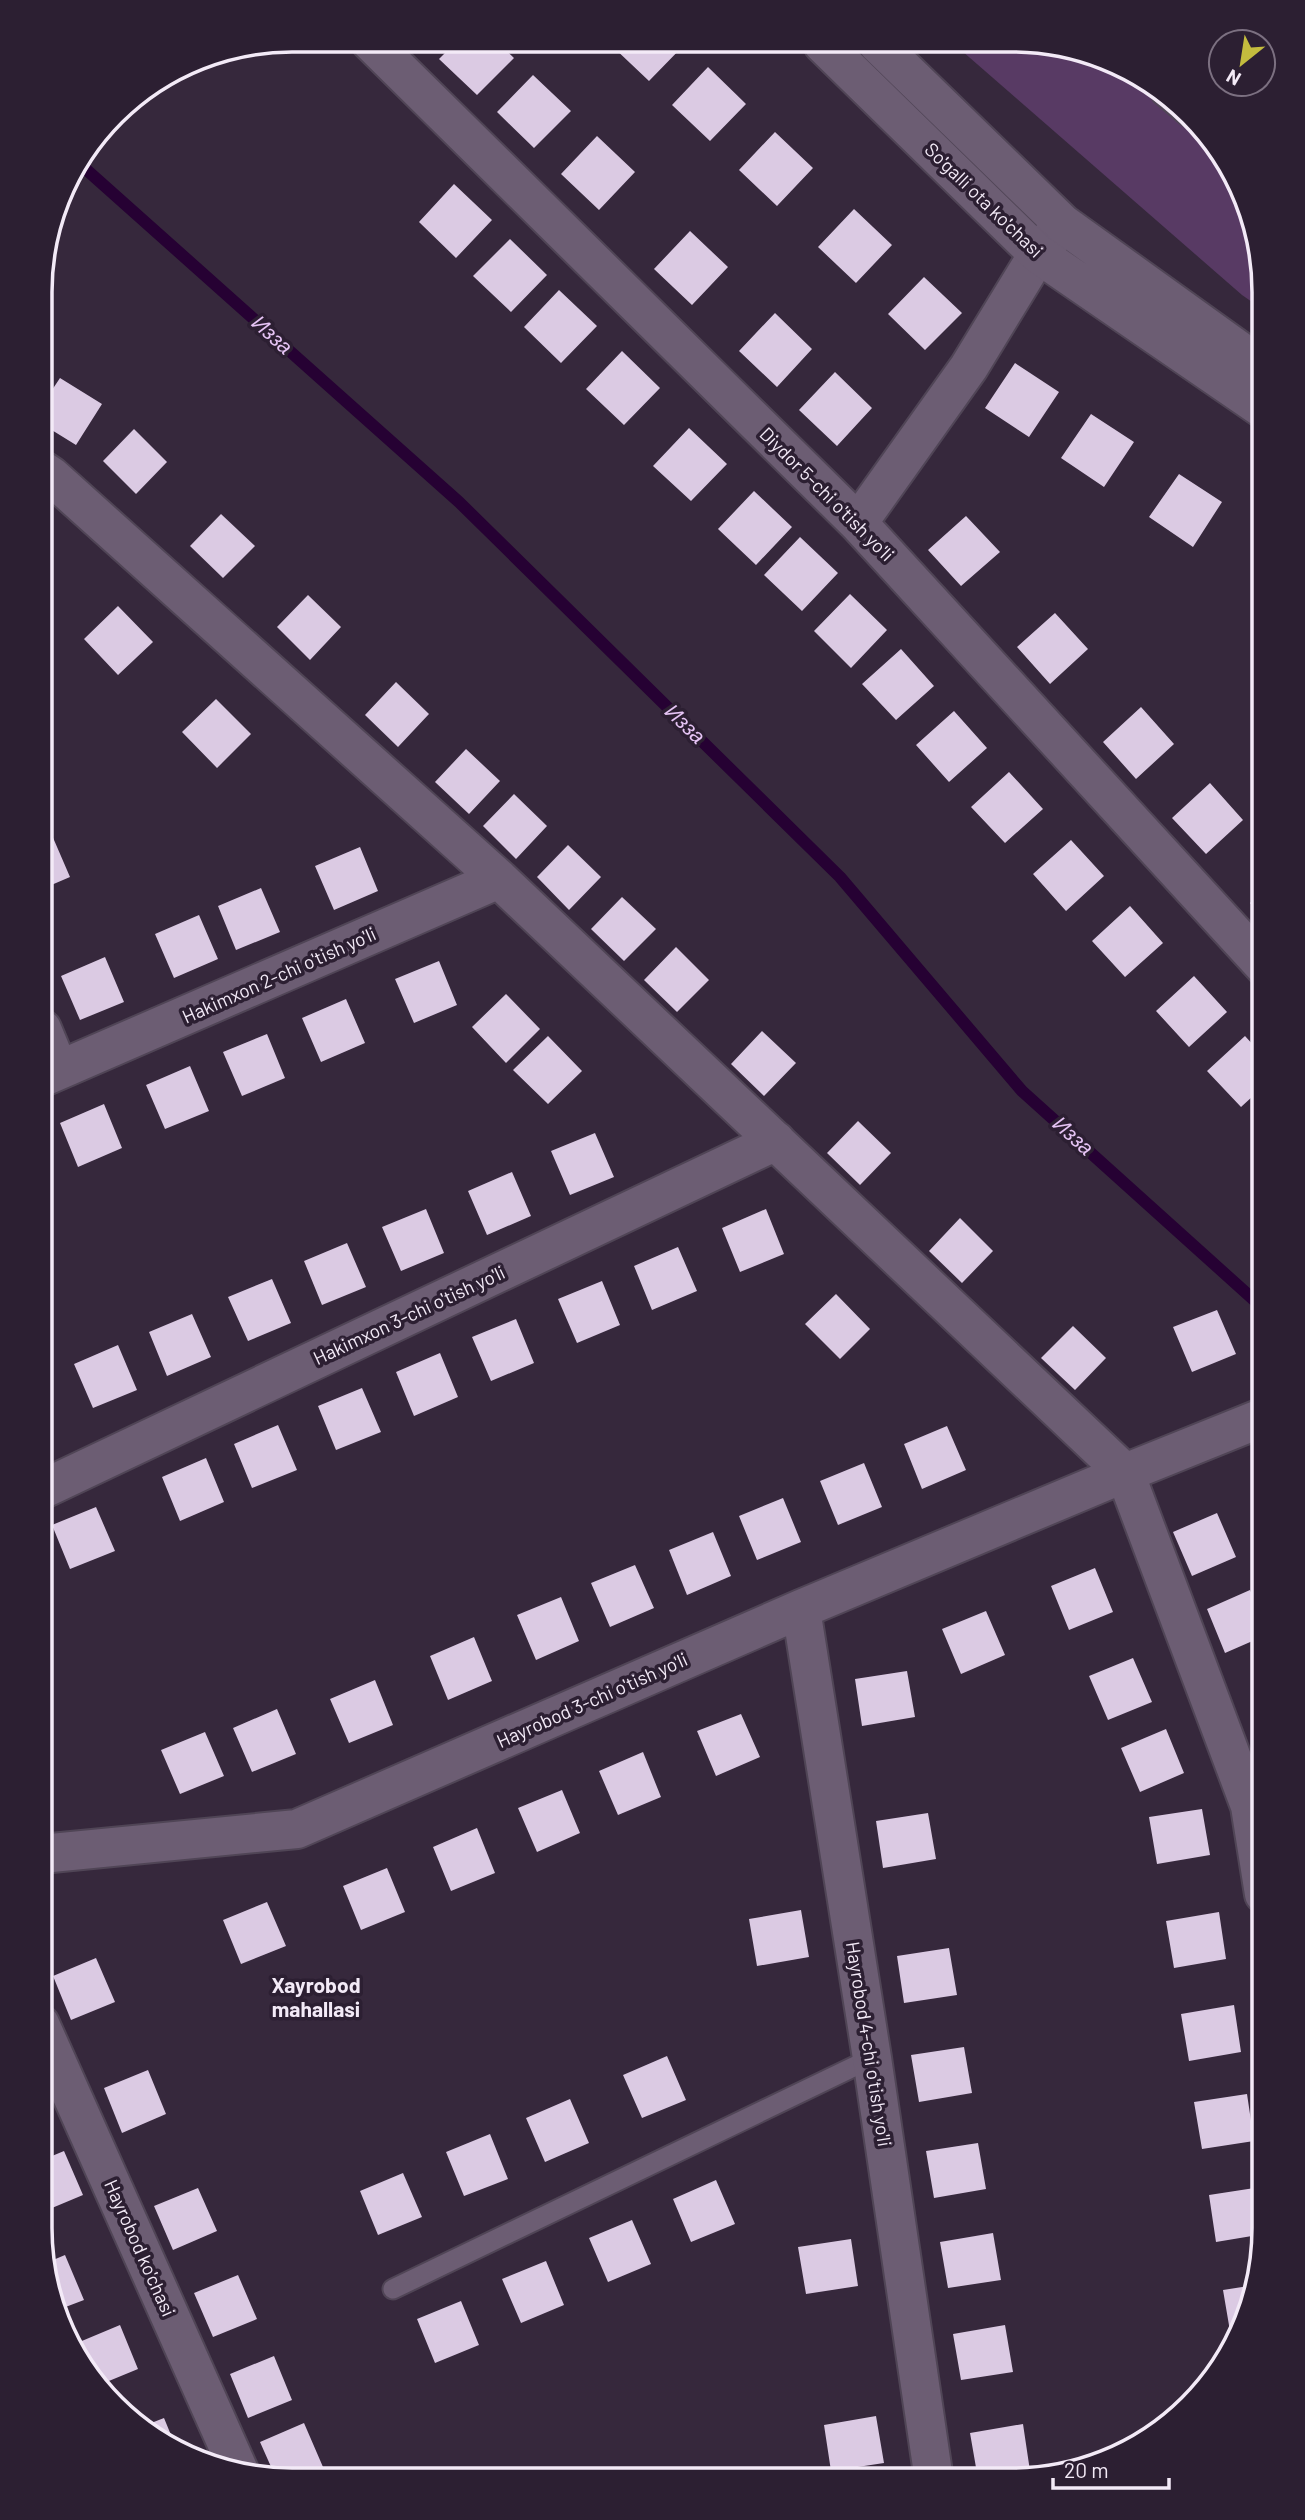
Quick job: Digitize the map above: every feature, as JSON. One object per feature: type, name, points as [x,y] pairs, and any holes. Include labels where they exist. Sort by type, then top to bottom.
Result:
[{"type":"street","name":"Diydor 5-chi o'tish yo'li","points":[[381,52],[858,523],[1252,953]]},
{"type":"street","name":"So'galli ota ko'chasi","points":[[831,52],[1038,254],[1252,401]]},
{"type":"street","name":"So'galli ota ko'chasi","points":[[886,52],[1063,225],[1252,360]]},
{"type":"street","points":[[858,523],[968,367],[1038,254],[1063,225]]},
{"type":"street","points":[[52,482],[499,879],[1125,1473],[1250,1807],[1252,1819]]},
{"type":"street","name":"Hakimxon 2-chi o'tish yo'li","points":[[52,1073],[499,879]]},
{"type":"street","name":"Hakimxon 3-chi o'tish yo'li","points":[[52,1484],[776,1141]]},
{"type":"street","name":"Hayrobod 3-chi o'tish yo'li","points":[[52,1853],[297,1829],[801,1609],[1252,1422]]},
{"type":"street","name":"Hayrobod 4-chi o'tish yo'li","points":[[801,1609],[872,2058],[932,2468]]},
{"type":"street","name":"Hayrobod ko'chasi","points":[[52,2051],[234,2460]]},
{"type":"lane","points":[[393,2289],[872,2058]]},
{"type":"shaded area","points":[[963,52],[1044,55],[1090,65],[1119,77],[1171,112],[1193,134],[1212,159],[1228,186],[1240,215],[1248,246],[1252,302]]},
{"type":"building","points":[[446,52],[508,52],[514,58],[477,95],[439,59]]},
{"type":"building","points":[[618,52],[677,52],[649,81]]},
{"type":"building","points":[[708,67],[746,104],[710,141],[672,105]]},
{"type":"building","points":[[533,75],[571,111],[534,148],[497,112]]},
{"type":"building","points":[[775,132],[813,168],[777,206],[739,170]]},
{"type":"building","points":[[597,136],[635,172],[599,210],[561,174]]},
{"type":"building","points":[[454,184],[492,220],[456,258],[419,222]]},
{"type":"building","points":[[854,209],[892,245],[856,283],[818,247]]},
{"type":"building","points":[[690,231],[728,267],[692,305],[654,269]]},
{"type":"building","points":[[510,239],[547,275],[511,312],[473,276]]},
{"type":"building","points":[[924,277],[962,313],[925,350],[888,314]]},
{"type":"building","points":[[559,290],[597,326],[561,363],[524,327]]},
{"type":"building","points":[[775,313],[812,349],[777,387],[739,351]]},
{"type":"building","points":[[622,351],[660,388],[624,425],[586,389]]},
{"type":"building","points":[[1015,363],[1059,392],[1029,437],[985,408]]},
{"type":"building","points":[[835,372],[872,408],[837,446],[799,410]]},
{"type":"building","points":[[60,378],[102,404],[76,445],[52,430],[52,390]]},
{"type":"building","points":[[1091,414],[1134,442],[1104,487],[1061,458]]},
{"type":"building","points":[[689,428],[727,464],[691,501],[653,466]]},
{"type":"building","points":[[134,429],[167,462],[136,494],[103,461]]},
{"type":"building","points":[[1179,474],[1222,502],[1193,547],[1149,517]]},
{"type":"building","points":[[754,491],[792,527],[756,565],[718,529]]},
{"type":"building","points":[[221,514],[255,546],[223,578],[190,546]]},
{"type":"building","points":[[966,516],[1000,552],[961,586],[928,550]]},
{"type":"building","points":[[800,537],[838,573],[802,611],[764,575]]},
{"type":"building","points":[[850,594],[887,630],[851,668],[814,631]]},
{"type":"building","points":[[308,595],[341,627],[310,660],[277,627]]},
{"type":"building","points":[[118,606],[153,642],[118,675],[84,639]]},
{"type":"building","points":[[1055,613],[1088,649],[1050,684],[1017,647]]},
{"type":"building","points":[[901,649],[934,686],[896,720],[862,684]]},
{"type":"building","points":[[396,682],[429,714],[398,747],[365,715]]},
{"type":"building","points":[[216,699],[251,734],[217,768],[182,732]]},
{"type":"building","points":[[1141,707],[1174,744],[1136,779],[1103,742]]},
{"type":"building","points":[[954,711],[987,748],[949,782],[916,745]]},
{"type":"building","points":[[466,749],[500,781],[469,814],[435,782]]},
{"type":"building","points":[[1009,772],[1043,809],[1005,843],[971,807]]},
{"type":"building","points":[[1210,783],[1243,820],[1206,854],[1172,818]]},
{"type":"building","points":[[514,794],[547,826],[516,859],[483,826]]},
{"type":"building","points":[[52,835],[70,877],[52,885]]},
{"type":"building","points":[[1071,840],[1104,876],[1066,911],[1033,874]]},
{"type":"building","points":[[568,845],[601,877],[569,910],[537,877]]},
{"type":"building","points":[[360,847],[378,891],[334,910],[315,866]]},
{"type":"building","points":[[261,888],[280,932],[236,950],[218,906]]},
{"type":"building","points":[[622,897],[656,929],[624,961],[591,929]]},
{"type":"building","points":[[1130,906],[1163,943],[1125,977],[1092,941]]},
{"type":"building","points":[[199,915],[218,959],[174,978],[155,934]]},
{"type":"building","points":[[676,947],[709,980],[677,1012],[644,980]]},
{"type":"building","points":[[105,957],[124,1002],[80,1020],[61,976]]},
{"type":"building","points":[[439,961],[457,1005],[414,1023],[395,979]]},
{"type":"building","points":[[1194,976],[1227,1012],[1189,1047],[1156,1011]]},
{"type":"building","points":[[506,994],[540,1029],[506,1063],[472,1027]]},
{"type":"building","points":[[346,999],[365,1043],[321,1062],[302,1018]]},
{"type":"building","points":[[762,1031],[796,1063],[764,1096],[731,1064]]},
{"type":"building","points":[[267,1034],[285,1078],[242,1096],[223,1052]]},
{"type":"building","points":[[548,1036],[582,1071],[548,1104],[513,1070]]},
{"type":"building","points":[[1245,1036],[1252,1044],[1252,1097],[1241,1107],[1207,1071]]},
{"type":"building","points":[[190,1066],[209,1111],[165,1129],[146,1085]]},
{"type":"building","points":[[104,1104],[122,1148],[78,1167],[60,1123]]},
{"type":"building","points":[[858,1121],[891,1153],[860,1185],[827,1153]]},
{"type":"building","points":[[595,1133],[614,1177],[570,1195],[551,1151]]},
{"type":"building","points":[[512,1172],[531,1216],[487,1235],[468,1191]]},
{"type":"building","points":[[426,1209],[444,1253],[401,1271],[382,1227]]},
{"type":"building","points":[[766,1209],[784,1254],[740,1272],[722,1228]]},
{"type":"building","points":[[960,1218],[993,1251],[962,1283],[929,1251]]},
{"type":"building","points":[[347,1243],[366,1287],[322,1305],[304,1261]]},
{"type":"building","points":[[678,1247],[697,1291],[652,1310],[634,1266]]},
{"type":"building","points":[[272,1279],[291,1323],[248,1341],[228,1297]]},
{"type":"building","points":[[602,1281],[620,1325],[577,1343],[558,1299]]},
{"type":"building","points":[[836,1294],[870,1329],[840,1359],[805,1324]]},
{"type":"building","points":[[1217,1310],[1236,1354],[1192,1372],[1173,1327]]},
{"type":"building","points":[[192,1314],[211,1357],[167,1376],[149,1332]]},
{"type":"building","points":[[516,1319],[534,1363],[491,1381],[472,1337]]},
{"type":"building","points":[[1073,1326],[1106,1358],[1075,1390],[1041,1358]]},
{"type":"building","points":[[118,1345],[137,1390],[93,1408],[74,1364]]},
{"type":"building","points":[[440,1353],[458,1397],[414,1416],[396,1372]]},
{"type":"building","points":[[362,1388],[381,1432],[336,1450],[318,1406]]},
{"type":"building","points":[[278,1425],[297,1470],[252,1488],[234,1444]]},
{"type":"building","points":[[947,1426],[966,1470],[922,1489],[904,1444]]},
{"type":"building","points":[[206,1458],[224,1502],[180,1521],[162,1477]]},
{"type":"building","points":[[864,1463],[882,1507],[838,1525],[820,1481]]},
{"type":"building","points":[[783,1498],[801,1542],[757,1560],[739,1516]]},
{"type":"building","points":[[96,1507],[115,1551],[70,1569],[52,1525]]},
{"type":"building","points":[[1217,1513],[1236,1557],[1192,1576],[1173,1532]]},
{"type":"building","points":[[713,1532],[731,1576],[687,1595],[669,1550]]},
{"type":"building","points":[[635,1565],[654,1608],[610,1627],[591,1583]]},
{"type":"building","points":[[1095,1568],[1113,1612],[1069,1630],[1051,1586]]},
{"type":"building","points":[[1250,1590],[1252,1641],[1225,1653],[1207,1609]]},
{"type":"building","points":[[561,1597],[579,1641],[536,1660],[517,1615]]},
{"type":"building","points":[[986,1611],[1005,1655],[961,1674],[942,1629]]},
{"type":"building","points":[[474,1637],[492,1681],[448,1700],[430,1656]]},
{"type":"building","points":[[1133,1658],[1152,1702],[1108,1720],[1089,1676]]},
{"type":"building","points":[[907,1671],[915,1717],[862,1726],[855,1679]]},
{"type":"building","points":[[375,1680],[393,1725],[349,1743],[330,1699]]},
{"type":"building","points":[[277,1709],[296,1754],[252,1772],[233,1728]]},
{"type":"building","points":[[741,1714],[760,1757],[716,1776],[697,1731]]},
{"type":"building","points":[[1166,1729],[1184,1773],[1140,1792],[1121,1748]]},
{"type":"building","points":[[205,1732],[224,1776],[180,1794],[161,1750]]},
{"type":"building","points":[[643,1752],[661,1797],[618,1815],[599,1771]]},
{"type":"building","points":[[562,1790],[580,1833],[537,1852],[518,1808]]},
{"type":"building","points":[[1202,1809],[1210,1855],[1157,1864],[1149,1817]]},
{"type":"building","points":[[928,1813],[936,1859],[883,1868],[876,1821]]},
{"type":"building","points":[[477,1828],[495,1873],[451,1891],[433,1847]]},
{"type":"building","points":[[387,1868],[405,1912],[361,1930],[343,1886]]},
{"type":"building","points":[[267,1902],[286,1946],[241,1964],[223,1920]]},
{"type":"building","points":[[801,1910],[809,1957],[757,1966],[749,1919]]},
{"type":"building","points":[[1219,1912],[1226,1959],[1174,1968],[1166,1921]]},
{"type":"building","points":[[949,1948],[957,1995],[904,2003],[897,1956]]},
{"type":"building","points":[[96,1958],[115,2002],[71,2020],[53,1976]]},
{"type":"building","points":[[1234,2005],[1241,2052],[1189,2061],[1181,2014]]},
{"type":"building","points":[[964,2047],[972,2093],[919,2102],[911,2055]]},
{"type":"building","points":[[667,2056],[686,2100],[642,2118],[623,2075]]},
{"type":"building","points":[[148,2070],[166,2114],[122,2133],[104,2088]]},
{"type":"building","points":[[1247,2094],[1252,2141],[1202,2149],[1194,2102]]},
{"type":"building","points":[[570,2099],[589,2143],[545,2162],[526,2118]]},
{"type":"building","points":[[490,2134],[508,2179],[464,2196],[446,2152]]},
{"type":"building","points":[[978,2143],[986,2189],[934,2198],[926,2151]]},
{"type":"building","points":[[64,2151],[83,2195],[52,2208],[52,2156]]},
{"type":"building","points":[[403,2173],[422,2217],[378,2235],[360,2191]]},
{"type":"building","points":[[716,2180],[735,2224],[691,2242],[673,2199]]},
{"type":"building","points":[[198,2188],[217,2231],[173,2250],[154,2206]]},
{"type":"building","points":[[1252,2188],[1252,2236],[1216,2242],[1209,2195]]},
{"type":"building","points":[[632,2220],[651,2264],[608,2282],[589,2238]]},
{"type":"building","points":[[993,2233],[1001,2280],[948,2288],[940,2242]]},
{"type":"building","points":[[851,2239],[858,2286],[806,2294],[798,2247]]},
{"type":"building","points":[[65,2255],[84,2300],[66,2307],[55,2259]]},
{"type":"building","points":[[546,2261],[564,2305],[521,2323],[502,2279]]},
{"type":"building","points":[[238,2275],[257,2319],[213,2337],[194,2293]]},
{"type":"building","points":[[1245,2287],[1230,2328],[1223,2290]]},
{"type":"building","points":[[461,2301],[479,2345],[435,2363],[417,2319]]},
{"type":"building","points":[[120,2325],[138,2369],[108,2381],[81,2341]]},
{"type":"building","points":[[1005,2325],[1013,2372],[961,2380],[953,2334]]},
{"type":"building","points":[[274,2356],[292,2400],[248,2418],[230,2374]]},
{"type":"building","points":[[876,2416],[884,2463],[831,2468],[824,2425]]},
{"type":"building","points":[[164,2418],[171,2434],[159,2427],[153,2422]]},
{"type":"building","points":[[304,2423],[323,2467],[271,2466],[260,2442]]},
{"type":"building","points":[[1023,2424],[1029,2467],[976,2468],[970,2433]]},
{"type":"waterway","name":"Изза","points":[[86,170],[459,502],[840,877],[1022,1091],[1252,1298]]},
{"type":"district","name":"Xayrobod mahallasi","points":[[316,1998]]}]
